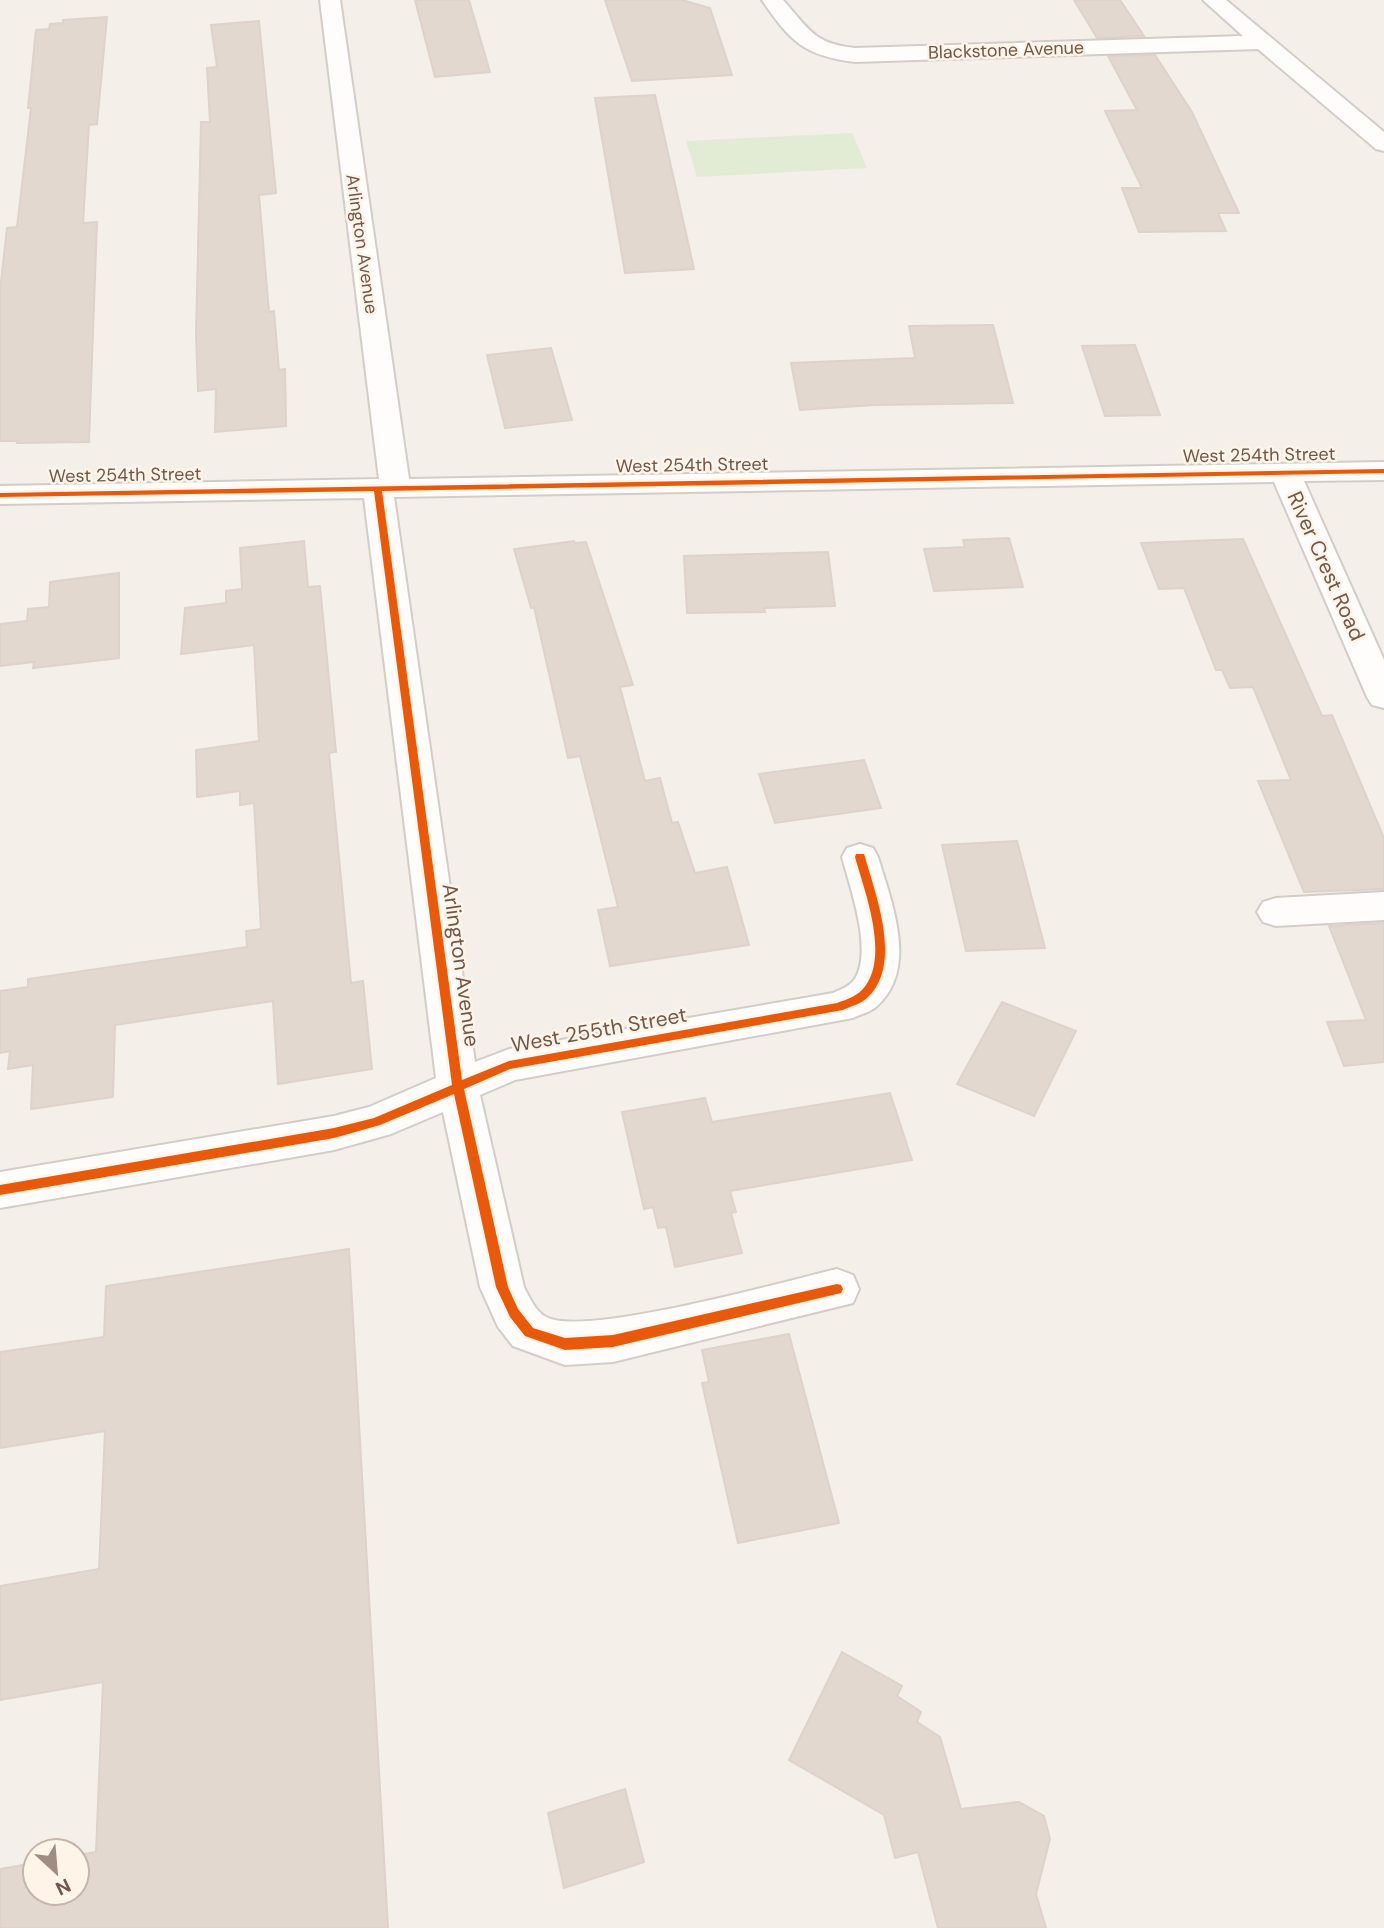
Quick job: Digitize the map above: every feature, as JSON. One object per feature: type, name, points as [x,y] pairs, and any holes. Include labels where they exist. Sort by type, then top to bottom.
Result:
[{"type":"street","name":"Arlington Avenue","points":[[330,0],[458,1088],[502,1287],[513,1313],[529,1332],[565,1344],[613,1341],[837,1289]]},
{"type":"street","name":"Blackstone Avenue","points":[[772,0],[800,37],[815,48],[832,53],[855,55],[1264,43]]},
{"type":"street","points":[[1213,0],[1384,144]]},
{"type":"street","name":"West 254th Street","points":[[0,495],[1384,471]]},
{"type":"street","name":"River Crest Road","points":[[1284,472],[1384,697]]},
{"type":"street","name":"West 255th Street","points":[[0,1190],[334,1133],[376,1122],[509,1065],[839,1007],[864,995],[877,975],[882,948],[860,857]]},
{"type":"street","points":[[1276,912],[1384,906]]},
{"type":"green space","points":[[852,133],[867,168],[697,177],[686,141]]},
{"type":"building","points":[[415,0],[469,0],[490,72],[435,77]]},
{"type":"building","points":[[605,0],[682,0],[710,8],[732,75],[632,81]]},
{"type":"building","points":[[1074,0],[1120,0],[1144,36],[1097,38]]},
{"type":"building","points":[[107,17],[97,124],[89,125],[83,223],[97,222],[89,442],[0,441],[0,291],[7,228],[17,227],[31,108],[28,108],[36,30],[49,29],[50,24],[63,23],[63,20]]},
{"type":"building","points":[[259,21],[276,193],[259,195],[269,312],[274,311],[279,370],[285,369],[286,426],[215,432],[216,389],[198,391],[196,333],[201,122],[210,122],[207,68],[217,67],[211,25]]},
{"type":"building","points":[[1155,55],[1192,112],[1239,213],[1218,213],[1226,231],[1139,232],[1122,188],[1142,188],[1105,111],[1137,110],[1108,56]]},
{"type":"building","points":[[655,95],[694,269],[625,273],[595,98]]},
{"type":"building","points":[[993,325],[1013,403],[874,405],[800,410],[791,363],[915,358],[909,326]]},
{"type":"building","points":[[1135,345],[1160,415],[1105,416],[1082,346]]},
{"type":"building","points":[[551,348],[572,420],[505,428],[487,355]]},
{"type":"building","points":[[1009,538],[1023,587],[934,591],[924,549],[965,547],[963,540]]},
{"type":"building","points":[[1243,539],[1322,716],[1332,715],[1384,838],[1384,889],[1304,892],[1258,781],[1291,780],[1253,687],[1230,688],[1222,670],[1216,670],[1184,588],[1159,589],[1141,543]]},
{"type":"building","points":[[304,541],[308,587],[320,586],[336,752],[329,753],[351,983],[363,981],[372,1069],[278,1084],[273,1001],[115,1025],[113,1097],[31,1109],[33,1065],[8,1069],[10,1051],[0,1053],[0,991],[28,987],[28,979],[247,947],[246,931],[261,929],[254,803],[240,805],[240,791],[197,797],[196,750],[259,741],[254,645],[181,654],[185,608],[226,603],[226,591],[242,589],[240,548]]},
{"type":"building","points":[[574,541],[586,542],[633,685],[620,687],[645,781],[660,778],[672,823],[678,822],[695,873],[727,867],[749,945],[610,966],[598,910],[618,907],[580,756],[568,758],[534,607],[531,608],[514,549]]},
{"type":"building","points":[[828,552],[835,606],[764,608],[765,612],[687,613],[684,556]]},
{"type":"building","points":[[119,573],[119,658],[33,668],[34,662],[0,666],[0,624],[27,621],[28,609],[49,607],[50,582]]},
{"type":"building","points":[[864,760],[881,808],[775,823],[759,774]]},
{"type":"building","points":[[1017,841],[1045,948],[966,951],[942,845]]},
{"type":"building","points":[[1384,923],[1384,1062],[1344,1066],[1327,1022],[1366,1020],[1329,926]]},
{"type":"building","points":[[1002,1002],[1076,1031],[1034,1116],[957,1084]]},
{"type":"building","points":[[890,1093],[912,1160],[730,1191],[736,1212],[731,1213],[742,1253],[675,1267],[666,1227],[658,1228],[653,1207],[644,1209],[622,1112],[705,1098],[712,1122]]},
{"type":"building","points":[[349,1249],[388,1928],[0,1928],[0,1869],[21,1865],[21,1907],[91,1907],[91,1853],[96,1852],[103,1682],[0,1700],[0,1586],[99,1569],[105,1431],[0,1448],[0,1352],[104,1337],[106,1286]]},
{"type":"building","points":[[789,1334],[839,1523],[738,1543],[702,1383],[709,1382],[702,1350]]},
{"type":"building","points":[[842,1652],[902,1686],[897,1696],[921,1712],[917,1722],[940,1737],[961,1809],[1019,1802],[1044,1816],[1050,1839],[1036,1894],[1046,1928],[938,1928],[918,1852],[895,1858],[884,1815],[789,1760]]},
{"type":"building","points":[[625,1789],[644,1862],[564,1888],[548,1813]]},
{"type":"cycle path","points":[[0,495],[1384,471]]},
{"type":"cycle path","points":[[378,488],[458,1088],[502,1287],[514,1313],[529,1332],[565,1344],[613,1341],[837,1289]]},
{"type":"cycle path","points":[[0,1190],[334,1133],[376,1122],[509,1065],[839,1007],[864,995],[874,982],[879,966],[878,929],[860,857]]}]
